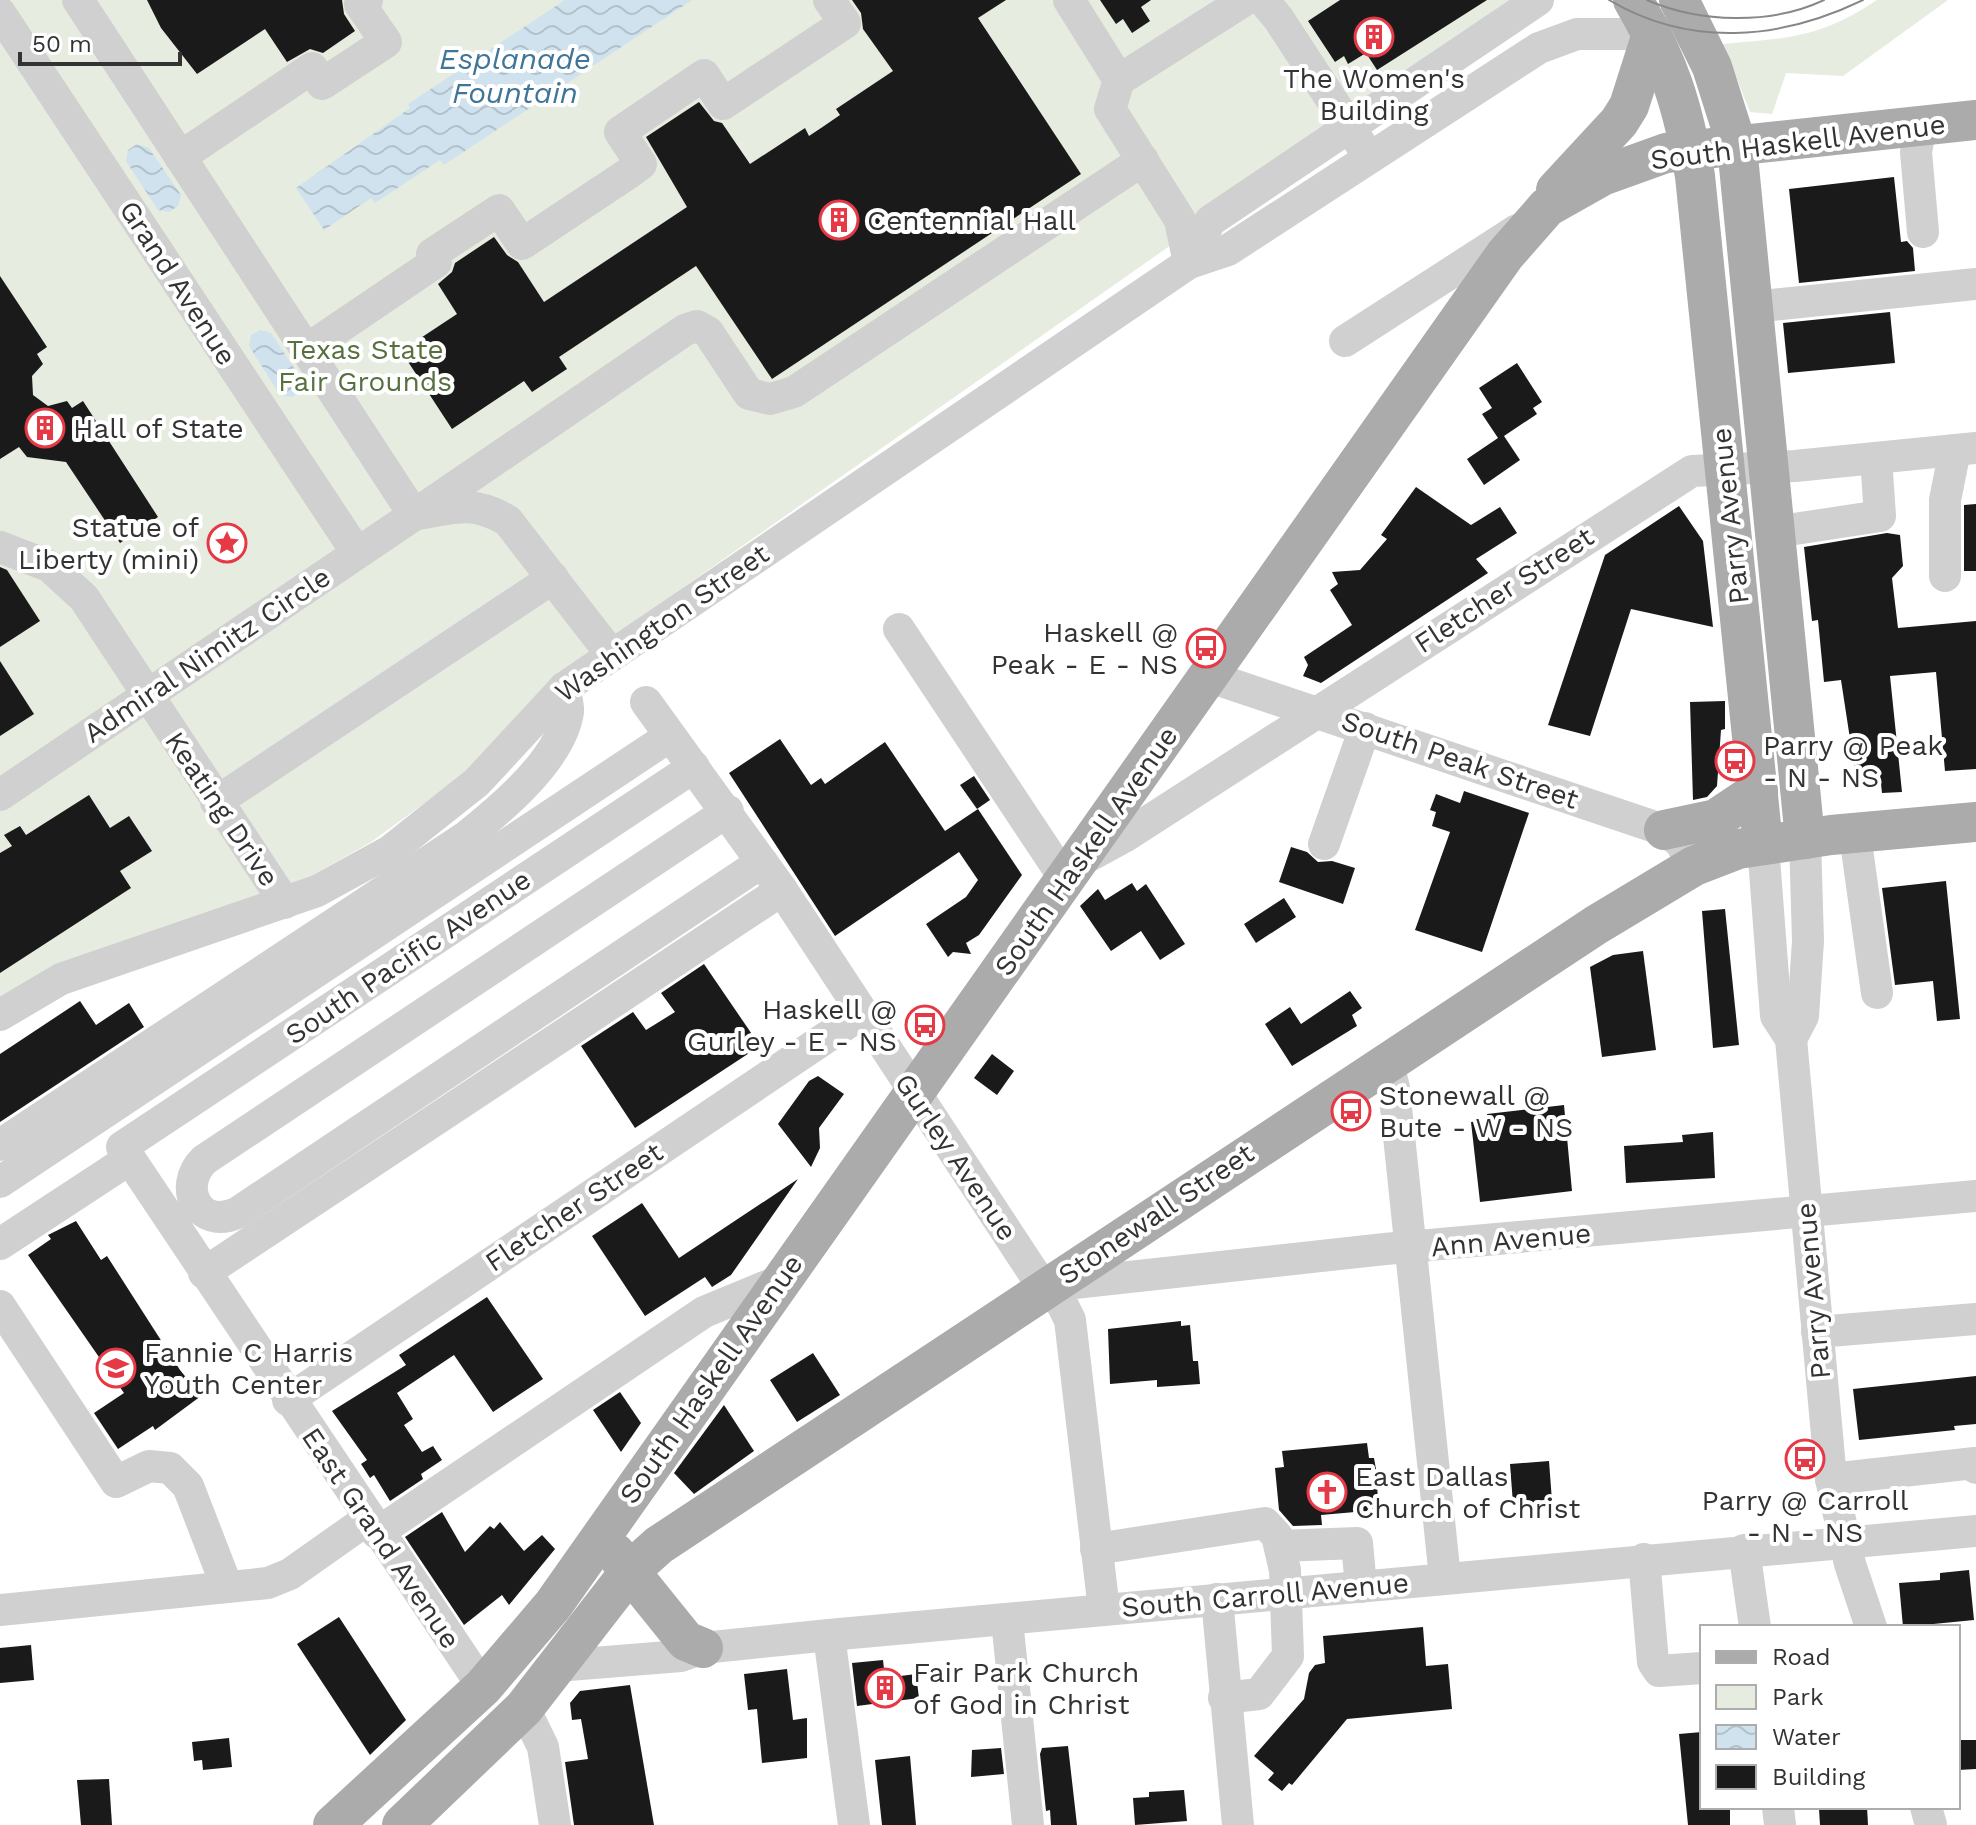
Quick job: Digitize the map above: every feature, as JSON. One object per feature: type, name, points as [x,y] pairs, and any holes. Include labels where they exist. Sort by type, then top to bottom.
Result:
[{"type":"main road","name":"Parry Avenue","points":[[1633,0],[1652,34],[1679,96],[1691,150],[1763,845]]},
{"type":"main road","name":"Parry Avenue","points":[[1679,0],[1712,67],[1737,146],[1805,839]]},
{"type":"main road","points":[[1542,212],[1569,173],[1619,122],[1629,106],[1652,34]]},
{"type":"main road","name":"South Haskell Avenue","points":[[333,1825],[483,1687],[553,1605],[1505,255],[1542,212],[1634,162],[1691,150],[1976,120]]},
{"type":"main road","points":[[1664,830],[1716,819],[1758,791]]},
{"type":"main road","points":[[1805,839],[1976,822]]},
{"type":"main road","name":"Stonewall Street","points":[[556,1666],[631,1570],[659,1545],[1387,1060],[1694,866],[1738,849],[1805,839]]},
{"type":"main road","points":[[601,1536],[686,1641],[703,1648]]},
{"type":"main road","points":[[402,1825],[524,1708],[556,1666]]},
{"type":"main road","points":[[428,1825],[473,1758]]},
{"type":"main road","points":[[367,1825],[400,1765]]},
{"type":"street","points":[[78,0],[414,515]]},
{"type":"street","points":[[180,157],[312,68],[322,84],[386,42],[360,4],[367,0]]},
{"type":"street","points":[[306,350],[436,262],[432,254],[499,210],[522,244],[641,164],[620,132],[704,75],[723,104],[845,23],[829,0]]},
{"type":"street","points":[[1069,0],[1119,80]]},
{"type":"street","points":[[1189,263],[1180,220],[1110,109],[1119,80],[1245,0]]},
{"type":"street","points":[[1263,0],[1370,157]]},
{"type":"street","name":"Washington Street","points":[[1189,263],[1210,221],[1538,0]]},
{"type":"street","name":"Grand Avenue","points":[[0,13],[357,553]]},
{"type":"street","name":"Washington Street","points":[[0,1015],[61,979],[285,903],[356,872],[433,820],[477,782],[564,688],[1189,263],[1228,250],[1555,40],[1598,33],[1652,34]]},
{"type":"street","points":[[1921,125],[1916,152],[1933,229]]},
{"type":"street","name":"Admiral Nimitz Circle","points":[[0,795],[685,330],[697,326],[708,332],[749,394],[770,399],[794,392],[1143,160]]},
{"type":"street","points":[[1345,341],[1542,212]]},
{"type":"street","points":[[1752,307],[1976,284]]},
{"type":"street","points":[[1945,576],[1945,500],[1965,449]]},
{"type":"street","name":"Fletcher Street","points":[[1070,871],[1314,711],[1692,471],[1965,449]]},
{"type":"street","points":[[1775,532],[1880,516],[1876,458]]},
{"type":"street","name":"Admiral Nimitz Circle","points":[[414,515],[469,505],[489,509],[508,521],[611,654]]},
{"type":"street","name":"Keating Drive","points":[[0,547],[28,555],[64,576],[84,598],[146,697],[285,903]]},
{"type":"street","points":[[216,802],[553,578]]},
{"type":"street","points":[[899,629],[1070,871]]},
{"type":"street","name":"South Peak Street","points":[[1210,677],[1664,830],[1680,842],[1694,866]]},
{"type":"street","points":[[0,1145],[467,836],[498,811],[554,746],[568,712],[564,688]]},
{"type":"street","name":"Gurley Avenue","points":[[646,702],[728,811],[782,890],[1033,1272],[1062,1304],[1070,1320],[1104,1610]]},
{"type":"street","points":[[1324,844],[1365,728]]},
{"type":"street","points":[[0,1182],[568,804],[682,751]]},
{"type":"street","name":"South Pacific Avenue","points":[[0,1244],[682,751]]},
{"type":"street","points":[[541,764],[568,804]]},
{"type":"street","points":[[728,811],[204,1160],[194,1170],[183,1212],[222,1219],[237,1213],[762,862]]},
{"type":"street","points":[[1855,835],[1866,893],[1877,993]]},
{"type":"street","name":"Parry Avenue","points":[[1791,1039],[1803,1016],[1808,941],[1805,839]]},
{"type":"street","name":"Parry Avenue","points":[[1763,845],[1776,1016],[1791,1039],[1831,1479],[1844,1541],[1870,1625]]},
{"type":"street","points":[[204,1273],[782,890]]},
{"type":"street","name":"Fletcher Street","points":[[288,1400],[861,1014]]},
{"type":"street","points":[[1387,1060],[1394,1088],[1445,1578]]},
{"type":"street","name":"East Grand Avenue","points":[[125,1154],[183,1212],[204,1273],[483,1687]]},
{"type":"street","name":"Ann Avenue","points":[[1046,1287],[1104,1278],[1976,1196]]},
{"type":"street","points":[[0,1610],[268,1583],[290,1574],[372,1526],[704,1312],[779,1281]]},
{"type":"street","points":[[0,1306],[116,1482],[149,1466],[170,1468],[188,1486],[227,1587]]},
{"type":"street","points":[[1817,1332],[1976,1319]]},
{"type":"street","points":[[1831,1479],[1975,1463],[1976,1468]]},
{"type":"street","points":[[1096,1549],[1265,1523],[1277,1536],[1285,1592],[1288,1656],[1259,1694],[1224,1698]]},
{"type":"street","name":"South Carroll Avenue","points":[[556,1666],[681,1656],[703,1648],[829,1635],[1976,1531]]},
{"type":"street","points":[[1280,1546],[1357,1543],[1361,1587]]},
{"type":"street","points":[[1744,1550],[1755,1625]]},
{"type":"street","points":[[1644,1559],[1653,1662],[1659,1671],[1666,1672],[1700,1668]]},
{"type":"street","points":[[1217,1599],[1238,1825]]},
{"type":"street","points":[[1007,1620],[1028,1825]]},
{"type":"street","points":[[829,1635],[854,1825]]},
{"type":"street","points":[[524,1708],[543,1747],[555,1825]]},
{"type":"green space","name":"Texas State Fair Grounds","points":[[0,0],[1520,0],[550,681],[462,776],[371,842],[297,884],[0,998]]},
{"type":"green space","points":[[1877,0],[1948,0],[1843,76],[1786,73],[1772,114],[1750,112],[1723,44],[1767,40],[1821,29]]},
{"type":"water","name":"Esplanade Fountain","points":[[565,0],[692,0],[444,165],[440,160],[375,203],[371,198],[324,230],[296,188],[410,108],[408,104]]},
{"type":"water","points":[[137,144],[149,148],[181,195],[178,206],[169,212],[158,210],[126,161],[128,150]]},
{"type":"water","points":[[260,330],[271,333],[302,380],[300,392],[292,397],[280,395],[249,346],[251,335]]},
{"type":"building","points":[[147,0],[342,0],[344,14],[355,31],[323,53],[310,49],[287,62],[265,29],[197,74],[161,28]]},
{"type":"building","name":"Centennial Hall","points":[[852,0],[1006,0],[978,18],[1081,174],[772,379],[696,266],[559,357],[567,369],[532,392],[524,381],[452,429],[401,351],[457,314],[438,284],[452,272],[455,263],[494,237],[507,255],[518,262],[544,302],[687,207],[646,137],[699,102],[714,121],[722,123],[750,164],[805,128],[809,136],[840,115],[836,109],[893,71],[863,29],[861,13]]},
{"type":"building","points":[[1100,0],[1151,0],[1141,7],[1150,21],[1132,33],[1123,19],[1116,24]]},
{"type":"building","name":"The Women's Building","points":[[1340,0],[1487,0],[1377,70],[1366,53],[1348,64],[1344,56],[1335,62],[1308,21]]},
{"type":"building","points":[[1894,177],[1901,242],[1907,241],[1913,248],[1915,271],[1799,283],[1789,189]]},
{"type":"building","name":"Hall of State","points":[[0,276],[47,347],[37,354],[43,364],[32,376],[33,395],[48,406],[67,401],[72,408],[83,401],[158,517],[120,543],[66,462],[27,457],[19,447],[0,459]]},
{"type":"building","points":[[1890,312],[1895,363],[1788,373],[1783,323]]},
{"type":"building","points":[[1517,363],[1542,402],[1533,408],[1537,414],[1504,436],[1520,460],[1484,485],[1467,459],[1498,438],[1482,414],[1492,408],[1479,388]]},
{"type":"building","points":[[1416,487],[1471,525],[1500,507],[1517,533],[1476,559],[1488,573],[1321,683],[1303,676],[1308,665],[1304,657],[1352,625],[1330,590],[1338,584],[1332,572],[1360,570],[1387,539],[1381,535]]},
{"type":"building","points":[[1976,504],[1976,571],[1964,571],[1964,505]]},
{"type":"building","points":[[1679,506],[1703,541],[1713,627],[1631,609],[1590,736],[1548,725],[1605,555]]},
{"type":"building","points":[[1887,533],[1900,535],[1903,566],[1892,578],[1898,628],[1976,621],[1976,769],[1945,771],[1936,672],[1890,676],[1902,792],[1882,793],[1880,775],[1856,778],[1841,680],[1824,682],[1818,620],[1812,621],[1804,547]]},
{"type":"building","points":[[0,567],[7,570],[40,621],[0,647]]},
{"type":"building","points":[[0,661],[34,714],[0,736]]},
{"type":"building","points":[[1725,701],[1725,729],[1721,730],[1717,786],[1707,797],[1693,800],[1690,702]]},
{"type":"building","points":[[780,739],[811,785],[821,778],[825,784],[885,742],[945,831],[978,809],[1022,875],[979,935],[966,943],[971,954],[953,952],[948,957],[926,924],[966,897],[978,880],[959,852],[835,936],[729,773]]},
{"type":"building","points":[[974,776],[990,800],[977,809],[960,785]]},
{"type":"building","points":[[1464,791],[1529,813],[1482,952],[1415,930],[1450,832],[1432,826],[1436,812],[1430,810],[1436,794],[1460,803]]},
{"type":"building","points":[[89,795],[110,828],[129,816],[152,851],[120,871],[131,888],[0,973],[0,853],[12,846],[4,835],[20,826],[26,835]]},
{"type":"building","points":[[1291,847],[1307,852],[1318,862],[1332,861],[1355,868],[1343,904],[1279,882]]},
{"type":"building","points":[[1946,881],[1960,1019],[1937,1021],[1933,981],[1895,985],[1882,888]]},
{"type":"building","points":[[1132,883],[1137,891],[1146,884],[1185,944],[1160,960],[1141,931],[1111,951],[1080,906],[1098,889],[1105,900]]},
{"type":"building","points":[[1284,898],[1296,917],[1256,943],[1244,924]]},
{"type":"building","points":[[1725,909],[1739,1045],[1713,1048],[1702,911]]},
{"type":"building","points":[[1643,951],[1656,1050],[1602,1057],[1590,967],[1613,955]]},
{"type":"building","points":[[704,964],[760,1046],[635,1128],[581,1046],[633,1012],[646,1030],[675,1012],[661,993]]},
{"type":"building","points":[[1350,991],[1362,1008],[1352,1015],[1357,1026],[1292,1066],[1265,1024],[1290,1007],[1301,1024]]},
{"type":"building","points":[[80,1001],[96,1025],[129,1003],[144,1027],[0,1122],[0,1054]]},
{"type":"building","points":[[992,1054],[1014,1071],[997,1095],[974,1078]]},
{"type":"building","points":[[818,1076],[844,1094],[819,1128],[820,1148],[811,1167],[778,1124],[809,1081]]},
{"type":"building","points":[[1564,1105],[1572,1191],[1480,1202],[1471,1122],[1488,1120],[1487,1114]]},
{"type":"building","points":[[1713,1132],[1715,1178],[1626,1183],[1624,1146],[1683,1142],[1682,1135]]},
{"type":"building","points":[[798,1179],[731,1275],[712,1287],[705,1277],[645,1316],[592,1236],[642,1203],[679,1258]]},
{"type":"building","points":[[76,1221],[101,1260],[107,1256],[180,1370],[201,1396],[155,1430],[153,1426],[118,1449],[94,1413],[124,1393],[28,1255],[51,1239],[48,1235]]},
{"type":"building","points":[[487,1297],[543,1379],[493,1412],[454,1355],[397,1393],[413,1419],[404,1425],[422,1452],[433,1446],[442,1460],[421,1474],[423,1479],[390,1501],[374,1475],[370,1478],[361,1464],[367,1460],[332,1411],[406,1365],[399,1355]]},
{"type":"building","points":[[1181,1321],[1181,1326],[1190,1325],[1193,1361],[1198,1361],[1200,1384],[1157,1387],[1157,1380],[1110,1384],[1108,1329]]},
{"type":"building","points":[[813,1353],[840,1395],[797,1422],[770,1380]]},
{"type":"building","points":[[1976,1376],[1976,1424],[1954,1426],[1955,1430],[1859,1440],[1853,1389]]},
{"type":"building","points":[[620,1392],[641,1423],[621,1452],[593,1410]]},
{"type":"building","points":[[724,1405],[754,1451],[694,1494],[674,1473]]},
{"type":"building","name":"East Dallas Church of Christ","points":[[1367,1443],[1369,1458],[1374,1458],[1377,1475],[1378,1510],[1321,1515],[1322,1525],[1293,1526],[1279,1510],[1275,1468],[1284,1467],[1282,1451]]},
{"type":"building","points":[[1549,1461],[1552,1501],[1513,1504],[1510,1464]]},
{"type":"building","points":[[442,1512],[465,1552],[490,1526],[494,1529],[500,1522],[524,1551],[542,1535],[555,1549],[509,1605],[502,1595],[464,1625],[405,1537]]},
{"type":"building","points":[[1969,1570],[1974,1620],[1903,1625],[1899,1583],[1940,1580],[1940,1573]]},
{"type":"building","points":[[339,1617],[406,1720],[370,1755],[297,1644]]},
{"type":"building","points":[[1423,1627],[1426,1666],[1448,1664],[1452,1709],[1347,1719],[1292,1785],[1289,1783],[1282,1791],[1268,1780],[1274,1773],[1254,1756],[1304,1699],[1309,1673],[1315,1665],[1325,1663],[1323,1636]]},
{"type":"building","points":[[31,1645],[34,1680],[0,1683],[0,1648]]},
{"type":"building","name":"Fair Park Church of God in Christ","points":[[883,1660],[885,1678],[916,1674],[919,1698],[857,1706],[852,1663]]},
{"type":"building","points":[[787,1669],[793,1720],[807,1718],[807,1758],[762,1763],[757,1709],[748,1710],[744,1674]]},
{"type":"building","points":[[630,1685],[654,1825],[574,1825],[565,1762],[588,1759],[581,1719],[572,1720],[570,1703],[580,1691]]},
{"type":"building","points":[[1700,1732],[1700,1809],[1730,1809],[1730,1825],[1688,1825],[1679,1734]]},
{"type":"building","points":[[229,1738],[232,1767],[203,1770],[202,1760],[194,1761],[192,1742]]},
{"type":"building","points":[[1960,1740],[1976,1740],[1976,1769],[1960,1770]]},
{"type":"building","points":[[1068,1746],[1077,1825],[1051,1825],[1050,1810],[1046,1811],[1040,1754],[1042,1748]]},
{"type":"building","points":[[1001,1748],[1004,1774],[971,1777],[972,1750]]},
{"type":"building","points":[[910,1756],[916,1825],[882,1825],[875,1760]]},
{"type":"building","points":[[109,1779],[112,1825],[81,1825],[77,1780]]},
{"type":"building","points":[[1184,1790],[1187,1821],[1135,1825],[1133,1798],[1149,1797],[1149,1792]]},
{"type":"building","points":[[1819,1809],[1867,1809],[1868,1825],[1820,1825]]},
{"type":"tram line","points":[[1609,0],[1671,26],[1703,32],[1735,33],[1800,24],[1863,0]]},
{"type":"tram line","points":[[1647,0],[1690,13],[1736,18],[1781,14],[1824,0]]},
{"type":"place","name":"The Women's Building","points":[[1374,37]]},
{"type":"place","name":"Centennial Hall","points":[[839,220]]},
{"type":"place","name":"Hall of State","points":[[45,428]]},
{"type":"place","name":"Statue of Liberty (mini)","points":[[227,543]]},
{"type":"place","name":"Haskell @ Peak - E - NS","points":[[1206,648]]},
{"type":"place","name":"Parry @ Peak - N - NS","points":[[1735,761]]},
{"type":"place","name":"Haskell @ Gurley - E - NS","points":[[925,1025]]},
{"type":"place","name":"Stonewall @ Bute - W - NS","points":[[1351,1111]]},
{"type":"place","name":"Fannie C Harris Youth Center","points":[[116,1368]]},
{"type":"place","name":"Parry @ Carroll - N - NS","points":[[1805,1459]]},
{"type":"place","name":"East Dallas Church of Christ","points":[[1327,1492]]},
{"type":"place","name":"Fair Park Church of God in Christ","points":[[885,1688]]}]
